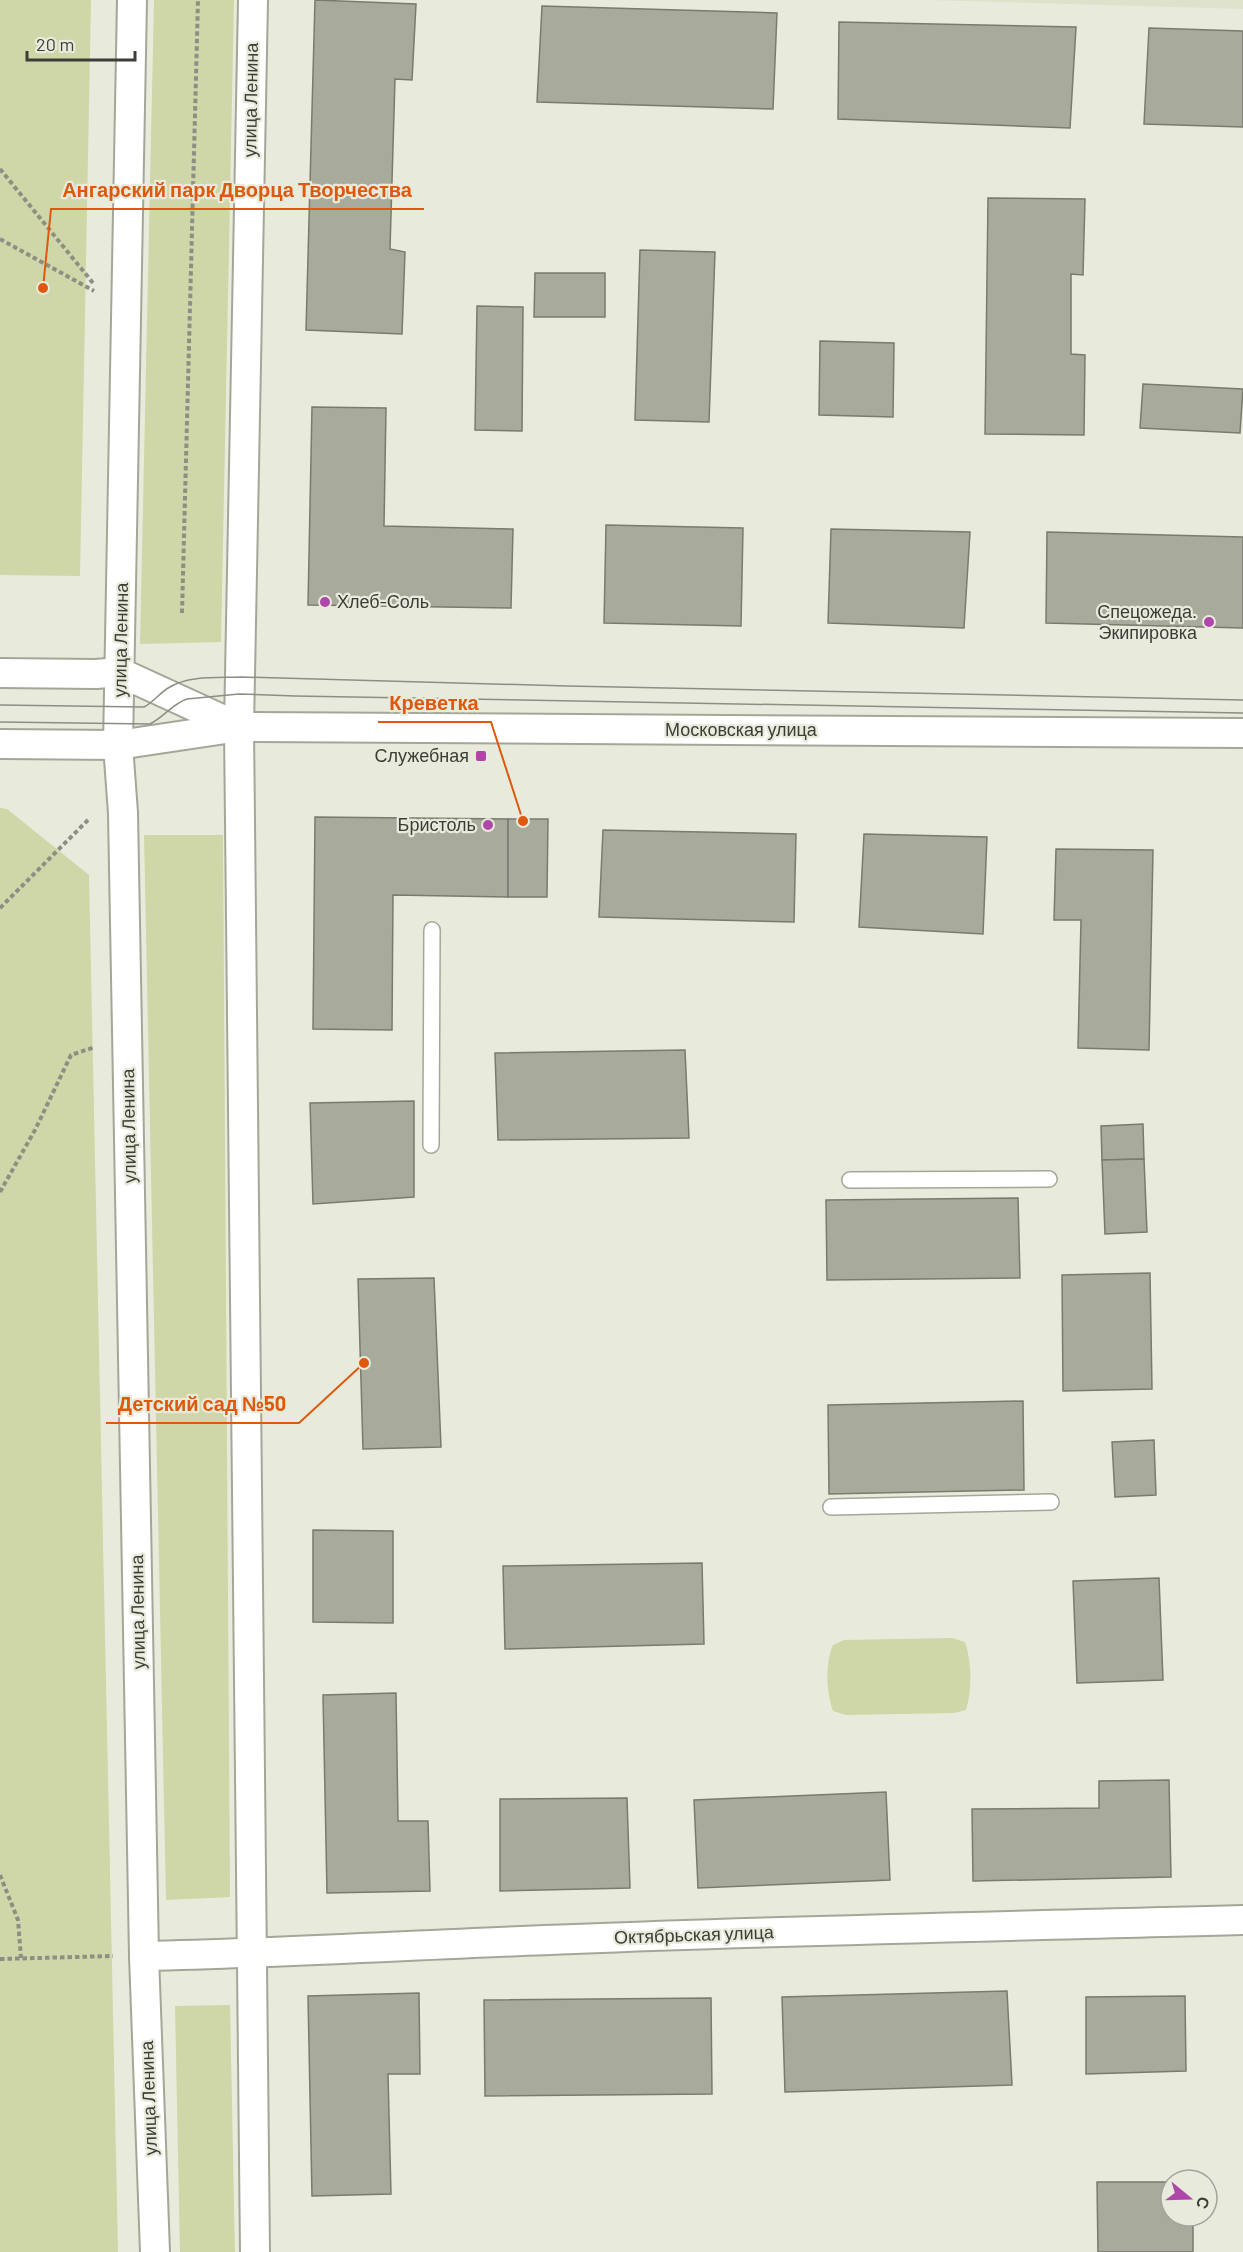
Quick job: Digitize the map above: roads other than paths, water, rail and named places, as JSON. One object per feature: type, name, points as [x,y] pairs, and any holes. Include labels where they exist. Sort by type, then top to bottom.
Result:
[{"type":"street","name":"улица Ленина","points":[[132,0],[118,745],[123,825],[144,1956],[155,2252]]},
{"type":"street","name":"улица Ленина","points":[[253,0],[239,727],[255,2252]]},
{"type":"street","name":"Московская улица","points":[[0,673],[96,674],[119,672],[239,727]]},
{"type":"street","name":"Московская улица","points":[[0,744],[118,745],[239,727],[1243,733]]},
{"type":"street","name":"Октябрьская улица","points":[[144,1956],[251,1954],[670,1935],[1243,1920]]},
{"type":"lane","points":[[431,1145],[432,930]]},
{"type":"lane","points":[[850,1180],[1049,1179]]},
{"type":"lane","points":[[831,1507],[1052,1503]]},
{"type":"tram line","points":[[0,705],[144,707],[166,689],[178,683],[204,678],[241,677],[1243,700]]},
{"type":"tram line","points":[[0,722],[150,724],[187,699],[239,694],[1243,713]]},
{"type":"place","name":"Ангарский парк Дворца Творчества","points":[[43,288]]},
{"type":"place","name":"Хлеб-Соль","points":[[325,602]]},
{"type":"place","name":"Спецожеда. Экипировка","points":[[1209,622]]},
{"type":"place","name":"Служебная","points":[[481,756]]},
{"type":"place","name":"Креветка","points":[[523,821]]},
{"type":"place","name":"Бристоль","points":[[488,825]]},
{"type":"place","name":"Детский сад №50","points":[[364,1363]]}]
